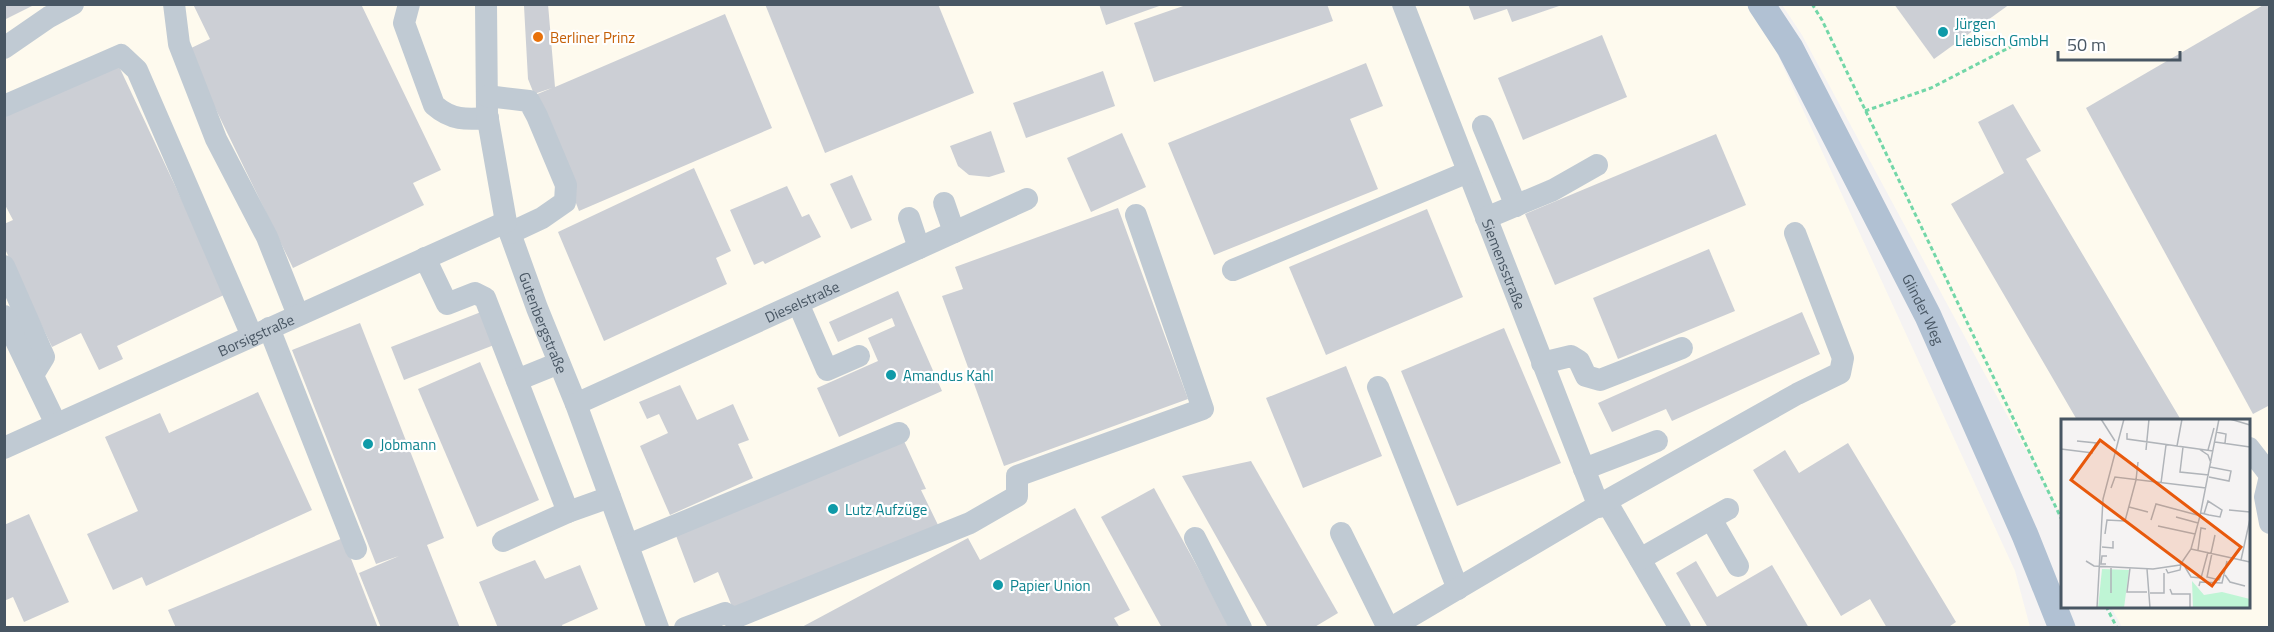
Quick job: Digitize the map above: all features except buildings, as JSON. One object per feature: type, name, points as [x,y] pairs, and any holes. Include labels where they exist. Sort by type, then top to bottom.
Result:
[{"type":"main road","name":"Glinder Weg","points":[[1761,4],[1790,48],[1928,316],[2025,535],[2062,627]]},
{"type":"street","points":[[4,48],[73,4]]},
{"type":"street","points":[[174,4],[179,44],[216,139],[267,237],[298,315]]},
{"type":"street","points":[[409,4],[404,23],[434,105],[444,114],[462,120],[488,118]]},
{"type":"street","name":"Gutenbergstraße","points":[[486,4],[488,118],[508,228],[658,627]]},
{"type":"street","name":"Siemensstraße","points":[[1405,13],[1584,469],[1602,504],[1640,560],[1680,627]]},
{"type":"street","points":[[4,106],[121,55],[137,70],[260,332],[356,549]]},
{"type":"street","name":"Borsigstraße","points":[[4,448],[425,258],[542,218],[565,202],[566,185],[529,101],[487,96]]},
{"type":"street","points":[[1483,126],[1516,206]]},
{"type":"street","points":[[1486,218],[1553,190],[1597,165]]},
{"type":"street","points":[[1233,270],[1468,172]]},
{"type":"street","name":"Dieselstraße","points":[[576,404],[1027,199]]},
{"type":"street","points":[[944,203],[954,232]]},
{"type":"street","points":[[685,627],[725,613],[734,618],[970,523],[1017,496],[1017,476],[1203,409],[1136,215]]},
{"type":"street","points":[[909,218],[920,248]]},
{"type":"street","points":[[1341,533],[1390,627],[1602,504],[1797,394],[1840,373],[1843,358],[1795,233]]},
{"type":"street","points":[[425,258],[447,304],[475,293],[485,298],[568,512]]},
{"type":"street","points":[[4,266],[44,357],[33,375]]},
{"type":"street","points":[[798,303],[827,370],[860,356]]},
{"type":"street","points":[[4,316],[56,424]]},
{"type":"street","points":[[1542,363],[1571,356],[1579,361],[1586,376],[1600,380],[1682,348]]},
{"type":"street","points":[[517,380],[559,363]]},
{"type":"street","points":[[1378,387],[1458,589]]},
{"type":"street","points":[[628,545],[899,433]]},
{"type":"street","points":[[1584,469],[1657,441]]},
{"type":"street","points":[[2250,449],[2270,475],[2265,496],[2270,523]]},
{"type":"street","points":[[503,541],[568,512],[610,497]]},
{"type":"street","points":[[1640,560],[1720,514],[1738,566]]},
{"type":"street","points":[[1195,538],[1242,627]]},
{"type":"path","points":[[1812,4],[1822,20],[2061,518]]},
{"type":"path","points":[[1865,111],[1931,88],[2022,41]]},
{"type":"path","points":[[2107,608],[2117,627]]},
{"type":"shaded area","points":[[4,5],[1749,5],[1770,38],[2015,571],[2030,627],[5,627]]},
{"type":"shaded area","points":[[1782,5],[2269,5],[2269,627],[2122,627],[2112,608],[2250,608],[2250,419],[2061,419],[2061,515],[1802,35]]},
{"type":"place","name":"Jürgen Liebisch GmbH","points":[[1943,32]]},
{"type":"place","name":"Berliner Prinz","points":[[538,37]]},
{"type":"place","name":"Amandus Kahl","points":[[891,375]]},
{"type":"place","name":"Jobmann","points":[[368,444]]},
{"type":"place","name":"Lutz Aufzüge","points":[[833,509]]},
{"type":"place","name":"Papier Union","points":[[998,585]]}]
